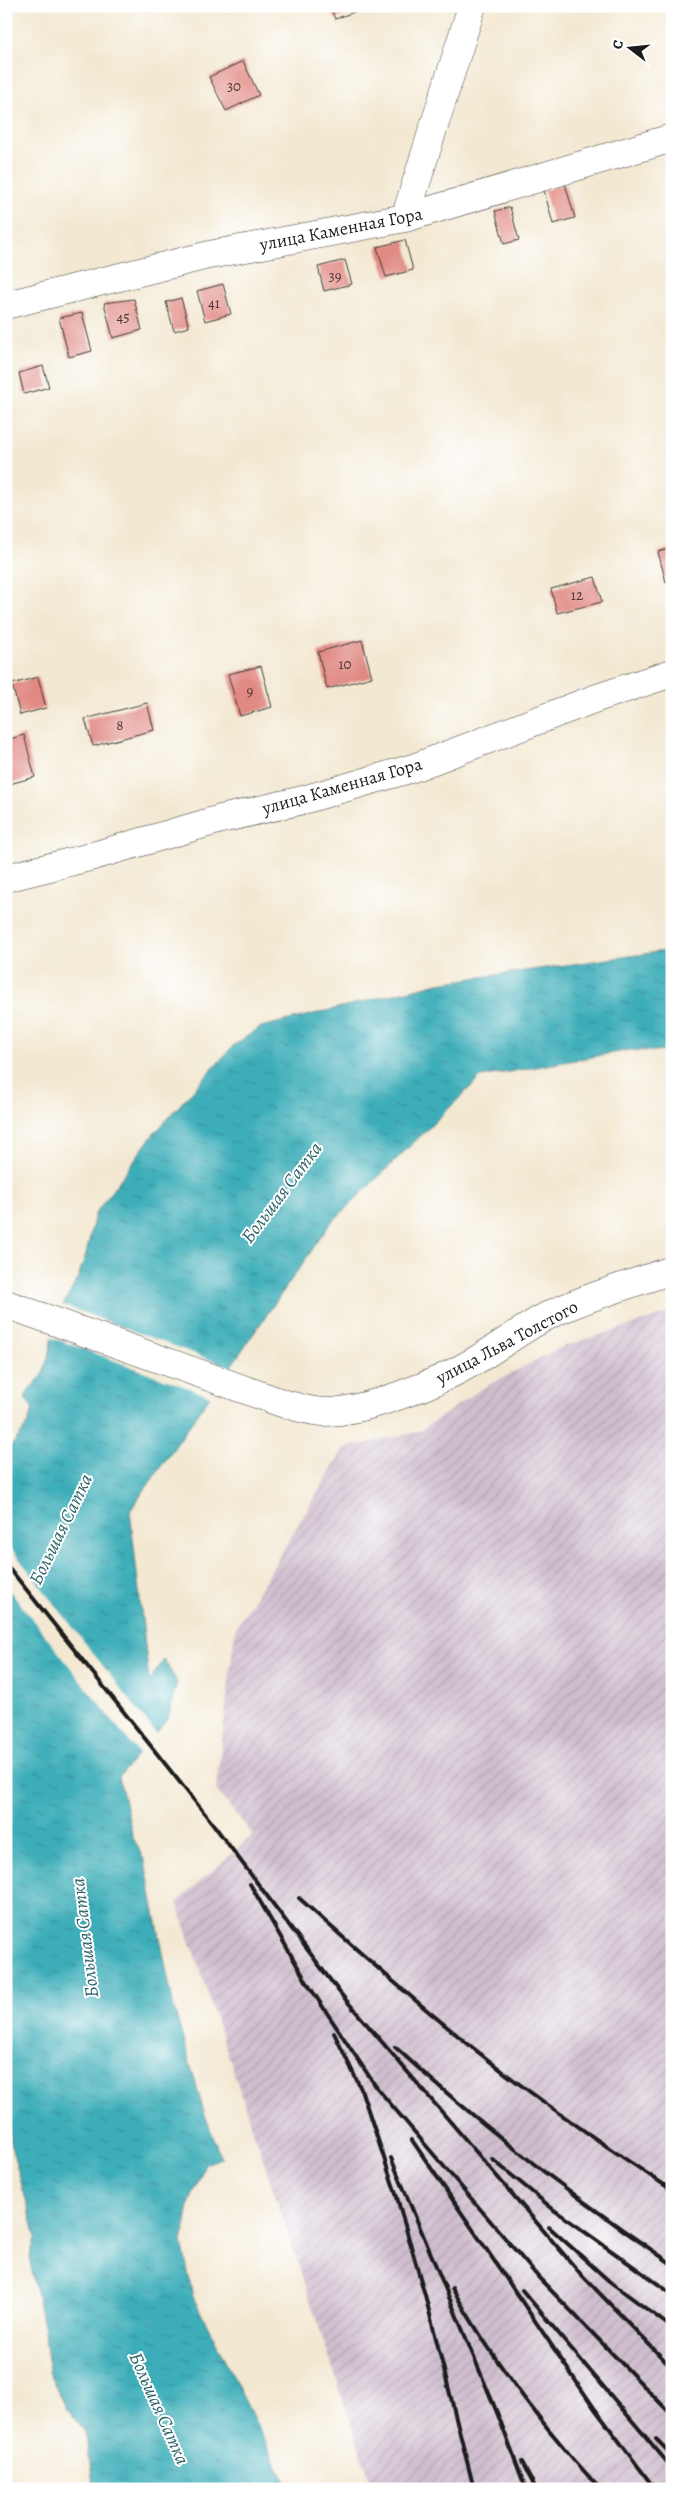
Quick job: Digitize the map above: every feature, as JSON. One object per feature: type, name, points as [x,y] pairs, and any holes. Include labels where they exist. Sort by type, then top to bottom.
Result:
[{"type":"street","points":[[405,218],[472,6]]},
{"type":"street","name":"улица Каменная Гора","points":[[6,305],[209,255],[405,218],[672,138]]},
{"type":"street","name":"улица Каменная Гора","points":[[6,878],[86,858],[221,818],[303,800],[413,768],[594,699],[672,673]]},
{"type":"street","name":"улица Льва Толстого","points":[[6,1304],[282,1404],[324,1412],[347,1410],[372,1404],[435,1380],[473,1362],[507,1339],[552,1314],[672,1270]]},
{"type":"shaded area","points":[[672,1312],[672,2489],[373,2489],[177,1902],[253,1835],[216,1790],[235,1630],[344,1448],[420,1431],[481,1389],[559,1348]]},
{"type":"water","name":"Большая Сатка","points":[[672,950],[672,1052],[630,1050],[481,1077],[330,1224],[130,1511],[149,1681],[164,1660],[177,1682],[168,1719],[119,1777],[133,1837],[145,1862],[174,2008],[204,2112],[221,2158],[205,2164],[190,2202],[182,2242],[193,2297],[289,2489],[94,2489],[85,2431],[66,2408],[49,2371],[45,2335],[29,2257],[36,2237],[12,2149],[6,2103],[6,1453],[26,1427],[33,1409],[25,1397],[30,1388],[42,1376],[50,1351],[52,1325],[77,1280],[86,1254],[95,1214],[151,1137],[234,1045],[261,1027],[439,983]]},
{"type":"pier","points":[[60,1304],[233,1368],[213,1397],[48,1336],[49,1324]]},
{"type":"pier","points":[[6,1542],[157,1735],[140,1755],[6,1586]]},
{"type":"building","points":[[330,6],[370,6],[335,19]]},
{"type":"building","points":[[243,61],[259,95],[226,111],[209,77]]},
{"type":"building","points":[[565,184],[575,218],[553,224],[544,190]]},
{"type":"building","points":[[510,207],[519,240],[504,244],[495,211]]},
{"type":"building","points":[[405,240],[413,270],[386,277],[377,247]]},
{"type":"building","points":[[345,260],[352,284],[324,291],[318,267]]},
{"type":"building","points":[[223,284],[231,314],[205,321],[197,291]]},
{"type":"building","points":[[181,298],[189,327],[174,331],[166,302]]},
{"type":"building","points":[[134,299],[142,330],[113,338],[104,303]]},
{"type":"building","points":[[82,313],[92,351],[69,357],[59,318]]},
{"type":"building","points":[[43,366],[49,387],[24,394],[19,373]]},
{"type":"building","points":[[672,548],[672,580],[666,582],[658,552]]},
{"type":"building","points":[[595,577],[602,602],[557,613],[551,589]]},
{"type":"building","points":[[362,640],[372,677],[327,689],[318,652]]},
{"type":"building","points":[[261,666],[272,707],[240,716],[228,674]]},
{"type":"building","points":[[38,677],[46,708],[20,715],[12,684]]},
{"type":"building","points":[[147,703],[154,730],[93,746],[85,719]]},
{"type":"building","points":[[24,735],[35,777],[6,785],[6,740]]},
{"type":"railway","points":[[6,1564],[213,1824],[340,1993],[579,2272],[672,2368]]},
{"type":"railway","points":[[250,1884],[309,1986],[377,2088],[539,2278],[672,2415]]},
{"type":"railway","points":[[299,1898],[403,1990],[483,2056],[570,2121],[672,2190]]},
{"type":"railway","points":[[334,2033],[361,2089],[396,2194],[425,2295],[474,2489]]},
{"type":"railway","points":[[395,2047],[461,2105],[529,2160],[672,2264]]},
{"type":"railway","points":[[412,2140],[595,2409],[655,2489]]},
{"type":"railway","points":[[391,2158],[498,2415],[526,2489]]},
{"type":"railway","points":[[492,2159],[554,2210],[672,2294]]},
{"type":"railway","points":[[549,2227],[609,2281],[672,2328]]},
{"type":"railway","points":[[452,2288],[484,2341],[520,2393],[600,2489]]},
{"type":"railway","points":[[522,2290],[672,2468]]},
{"type":"railway","points":[[656,2439],[672,2455]]},
{"type":"railway","points":[[522,2462],[536,2489]]}]
